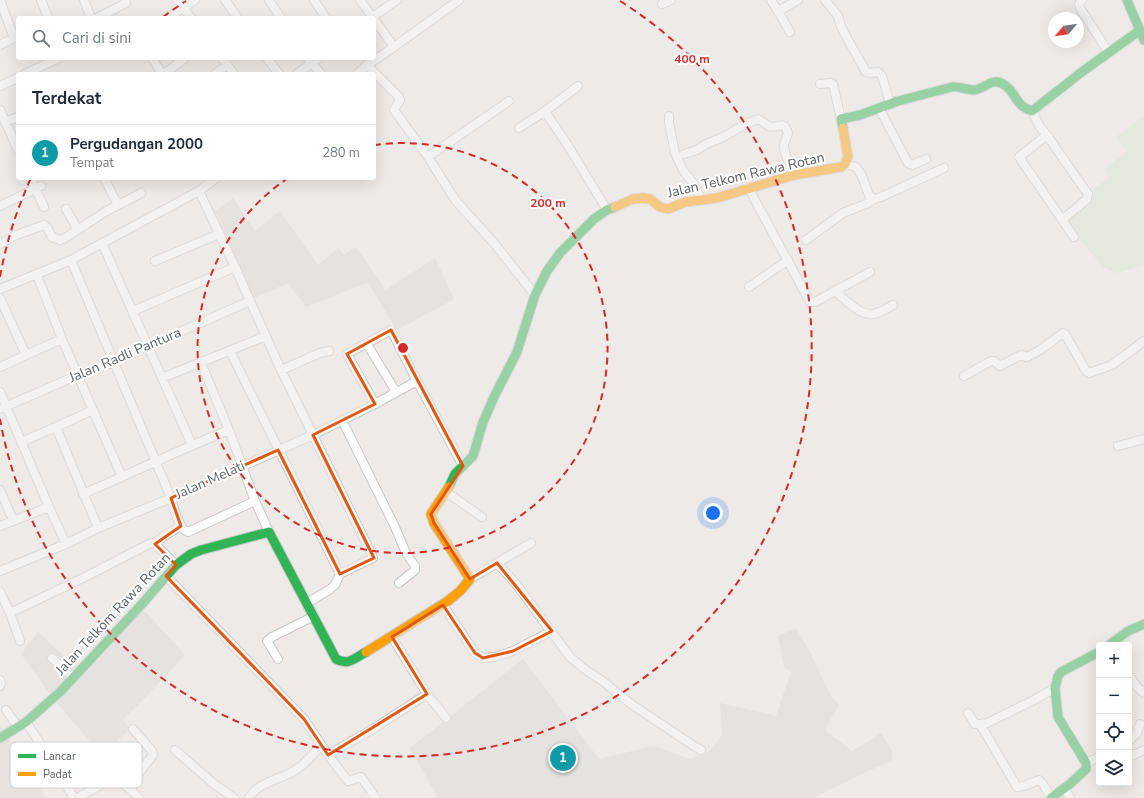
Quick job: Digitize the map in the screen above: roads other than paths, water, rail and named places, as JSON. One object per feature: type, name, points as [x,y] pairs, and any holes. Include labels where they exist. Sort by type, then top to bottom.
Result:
[{"type":"street","points":[[0,0],[16,37],[0,45]]},
{"type":"street","points":[[41,0],[47,16]]},
{"type":"street","points":[[84,0],[91,16]]},
{"type":"street","points":[[101,16],[126,3],[126,0]]},
{"type":"street","points":[[177,0],[189,16]]},
{"type":"street","points":[[172,16],[194,0]]},
{"type":"street","points":[[225,0],[237,16]]},
{"type":"street","points":[[269,0],[280,16]]},
{"type":"street","points":[[314,0],[325,16]]},
{"type":"street","points":[[360,0],[372,16]]},
{"type":"street","points":[[376,16],[398,0]]},
{"type":"street","points":[[662,4],[671,0]]},
{"type":"street","points":[[771,0],[790,32]]},
{"type":"street","points":[[778,11],[798,0]]},
{"type":"street","points":[[825,0],[838,16],[840,27],[866,72],[878,72],[882,76],[890,104]]},
{"type":"street","points":[[1082,0],[1079,4],[1080,8],[1109,53]]},
{"type":"street","points":[[1127,0],[1144,40]]},
{"type":"street","points":[[376,59],[455,1]]},
{"type":"street","points":[[376,22],[394,47]]},
{"type":"street","points":[[820,84],[833,84],[841,118],[853,117],[890,104],[954,86],[973,90],[992,82],[999,82],[1007,86],[1019,105],[1025,109],[1032,110],[1139,31]]},
{"type":"street","points":[[29,72],[55,60]]},
{"type":"street","points":[[153,60],[162,72]]},
{"type":"street","points":[[166,72],[182,60]]},
{"type":"street","points":[[268,60],[278,72]]},
{"type":"street","points":[[299,72],[313,60],[320,72]]},
{"type":"street","points":[[359,72],[374,60]]},
{"type":"street","points":[[216,72],[224,61],[232,72]]},
{"type":"street","points":[[367,65],[374,72]]},
{"type":"street","points":[[376,74],[399,97],[400,100],[394,110],[428,157],[456,201],[494,243],[535,295]]},
{"type":"street","points":[[0,86],[16,79]]},
{"type":"street","points":[[518,128],[544,112],[578,86]]},
{"type":"street","points":[[428,157],[509,101]]},
{"type":"street","points":[[879,108],[908,163],[912,165],[926,159]]},
{"type":"street","points":[[0,110],[16,145]]},
{"type":"street","points":[[1032,110],[1040,127],[1088,194],[1087,199],[1062,220]]},
{"type":"street","points":[[544,112],[567,144],[608,210]]},
{"type":"street","points":[[669,116],[675,153],[682,170],[693,184],[701,199]]},
{"type":"street","points":[[6,122],[16,118]]},
{"type":"street","name":"Jalan Telkom Rawa Rotan","points":[[470,579],[432,518],[431,514],[446,492],[455,474],[472,456],[483,422],[495,394],[517,352],[535,295],[547,271],[560,253],[594,219],[608,210],[633,200],[650,199],[660,207],[668,209],[685,202],[717,198],[794,175],[841,167],[845,164],[848,158],[841,118]]},
{"type":"street","points":[[684,154],[697,150],[706,144],[758,119],[772,127],[783,125],[786,128],[788,133],[784,144],[784,149],[794,175]]},
{"type":"street","points":[[1047,135],[1019,157],[1074,237]]},
{"type":"street","points":[[845,164],[856,167],[861,174],[869,195],[874,199]]},
{"type":"street","points":[[806,240],[843,212],[866,204],[944,168]]},
{"type":"street","points":[[32,180],[38,188],[44,207]]},
{"type":"street","points":[[105,180],[118,205]]},
{"type":"street","points":[[0,289],[71,260],[199,190],[213,180]]},
{"type":"street","points":[[0,205],[38,188]]},
{"type":"street","points":[[749,188],[756,204],[810,302],[814,302],[870,272]]},
{"type":"street","points":[[199,190],[281,370],[373,558],[340,574],[335,585],[307,603]]},
{"type":"street","points":[[0,244],[44,225],[47,227],[52,237],[60,240],[105,212],[141,193]]},
{"type":"street","points":[[66,208],[78,230]]},
{"type":"street","points":[[155,261],[219,234]]},
{"type":"street","points":[[102,243],[192,445]]},
{"type":"street","points":[[71,260],[171,498],[181,526],[184,530],[188,532],[255,501]]},
{"type":"street","points":[[749,287],[788,260]]},
{"type":"street","points":[[133,311],[235,268]]},
{"type":"street","points":[[37,274],[62,339],[122,477]]},
{"type":"street","points":[[835,291],[859,311],[867,314],[874,314],[893,305]]},
{"type":"street","points":[[0,298],[26,355]]},
{"type":"street","name":"Jalan Radli Pantura","points":[[3,408],[78,375],[114,362],[250,301]]},
{"type":"street","points":[[376,404],[347,354],[391,330],[463,466]]},
{"type":"street","points":[[964,376],[991,361],[994,361],[1000,366],[1022,355],[1026,357],[1030,356],[1063,333],[1066,334],[1087,373],[1112,365],[1144,341]]},
{"type":"street","points":[[162,378],[266,336]]},
{"type":"street","points":[[0,367],[62,339]]},
{"type":"street","points":[[366,344],[396,392]]},
{"type":"street","points":[[230,350],[340,574]]},
{"type":"street","points":[[281,370],[320,353],[329,351]]},
{"type":"street","points":[[201,363],[229,430],[255,501],[269,532],[336,659],[340,662],[346,663],[392,637],[443,605],[460,592],[470,579],[531,543]]},
{"type":"street","name":"Jalan Melati","points":[[0,571],[66,544],[98,528],[171,498],[313,435],[376,404],[417,381]]},
{"type":"street","points":[[0,392],[3,408],[21,442],[48,507],[66,544]]},
{"type":"street","points":[[21,442],[93,410]]},
{"type":"street","points":[[342,420],[395,527],[406,554],[415,566],[415,570],[399,583]]},
{"type":"street","points":[[56,427],[98,528]]},
{"type":"street","points":[[83,494],[229,430]]},
{"type":"street","points":[[1118,446],[1144,439]]},
{"type":"street","points":[[0,490],[13,520]]},
{"type":"street","points":[[446,492],[482,517]]},
{"type":"street","points":[[0,526],[48,507]]},
{"type":"street","points":[[10,612],[85,577],[151,543],[155,544],[181,526]]},
{"type":"street","name":"Jalan Telkom Rawa Rotan","points":[[0,738],[26,722],[60,692],[176,565],[186,557],[195,552],[257,534],[269,532]]},
{"type":"street","points":[[155,544],[176,565]]},
{"type":"street","points":[[496,563],[516,584],[570,657],[654,721],[701,750]]},
{"type":"street","points":[[166,576],[304,719],[328,755],[348,781],[361,777],[376,798]]},
{"type":"street","points":[[0,592],[10,612],[20,641]]},
{"type":"street","points":[[443,605],[475,653],[483,658],[495,657],[513,651],[552,631]]},
{"type":"street","points":[[278,659],[267,641],[314,616]]},
{"type":"street","points":[[1114,642],[1128,631],[1144,624]]},
{"type":"street","points":[[392,637],[427,694],[446,718]]},
{"type":"street","points":[[980,724],[1017,787],[1020,788],[1031,782],[1039,780],[1051,798],[1064,789],[1086,769],[1086,763],[1058,717],[1055,688],[1058,676],[1062,672],[1096,654]]},
{"type":"street","points":[[52,658],[73,677]]},
{"type":"street","points":[[1130,678],[1144,693]]},
{"type":"street","points":[[0,680],[0,686]]},
{"type":"street","points":[[968,713],[975,724],[987,723],[1024,706],[1055,688]]},
{"type":"street","points":[[328,755],[376,728],[427,694]]},
{"type":"street","points":[[6,710],[18,727]]},
{"type":"street","points":[[26,722],[39,742]]},
{"type":"street","points":[[1132,738],[1137,733],[1140,724]]},
{"type":"street","points":[[133,729],[152,751],[153,755],[142,770]]},
{"type":"street","points":[[249,798],[259,787],[289,774],[301,766],[321,745]]},
{"type":"street","points":[[175,750],[214,784],[234,798]]},
{"type":"street","points":[[1132,756],[1144,750]]},
{"type":"street","points":[[1086,763],[1096,758]]},
{"type":"street","points":[[67,788],[74,798],[77,798],[96,788]]},
{"type":"street","points":[[128,788],[139,798]]},
{"type":"street","points":[[1064,789],[1070,798]]},
{"type":"place","name":"Pergudangan 2000","points":[[563,758]]}]
